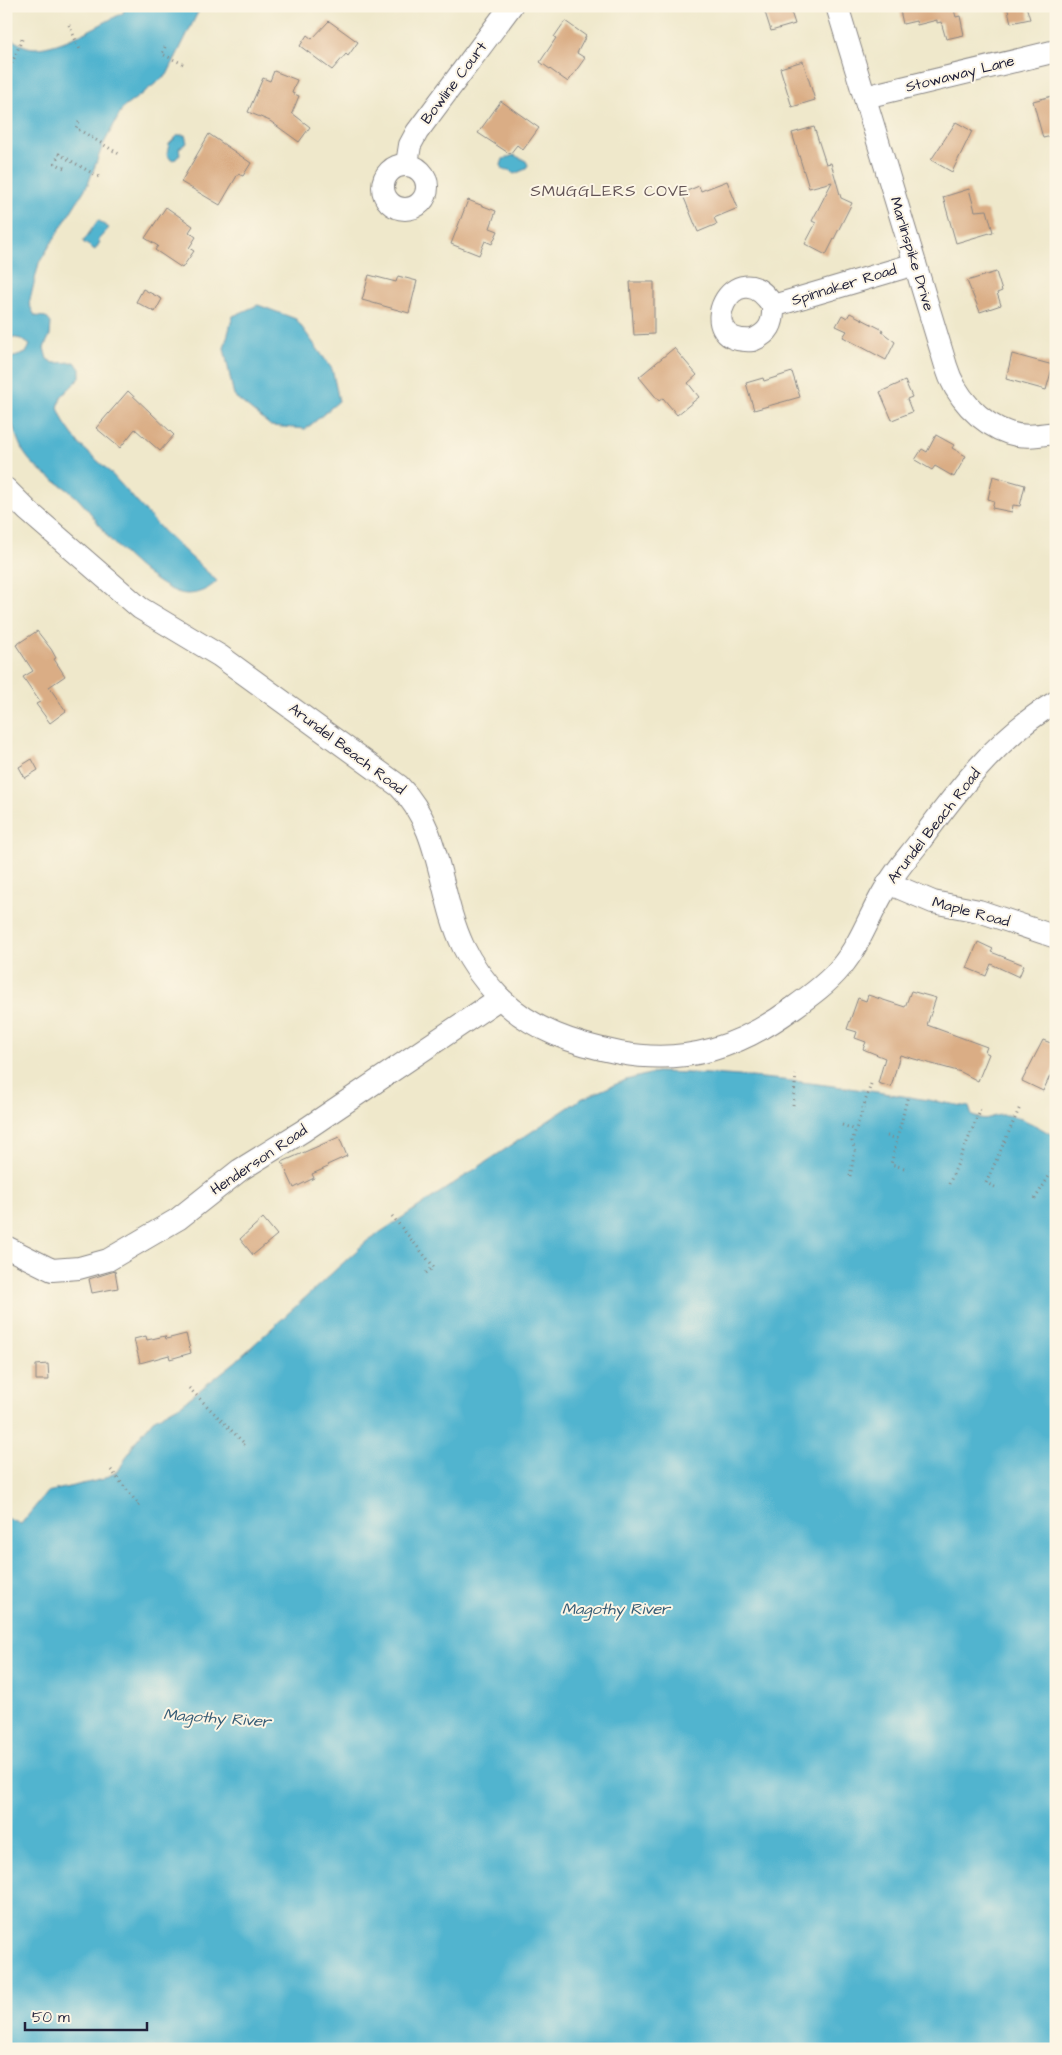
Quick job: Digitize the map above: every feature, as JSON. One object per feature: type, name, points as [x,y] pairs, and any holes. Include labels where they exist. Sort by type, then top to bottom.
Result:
[{"type":"street","name":"Bowline Court","points":[[407,164],[410,145],[417,132],[511,6]]},
{"type":"street","name":"Marlinspike Drive","points":[[837,6],[947,371],[958,393],[971,409],[988,422],[1009,433],[1031,436],[1056,433]]},
{"type":"street","name":"Stowaway Lane","points":[[865,97],[1056,51]]},
{"type":"street","name":"Spinnaker Road","points":[[773,306],[915,264]]},
{"type":"street","name":"Arundel Beach Road","points":[[6,488],[28,511],[140,608],[220,656],[399,786],[414,800],[428,831],[463,945],[480,975],[500,998],[528,1022],[561,1039],[597,1048],[632,1055],[664,1057],[694,1055],[720,1049],[744,1040],[784,1015],[824,985],[841,967],[858,942],[888,883],[935,820],[984,762],[1010,736],[1042,710],[1056,702]]},
{"type":"street","name":"Maple Road","points":[[888,883],[933,902],[979,911],[1056,937]]},
{"type":"street","name":"Henderson Road","points":[[6,1247],[52,1270],[79,1268],[108,1260],[178,1219],[240,1170],[500,998]]},
{"type":"path","points":[[69,25],[81,52]]},
{"type":"path","points":[[6,77],[23,38]]},
{"type":"path","points":[[165,47],[162,54],[183,64]]},
{"type":"path","points":[[79,122],[76,128],[119,154]]},
{"type":"path","points":[[64,168],[54,163],[59,154],[99,177]]},
{"type":"path","points":[[793,1105],[796,1075]]},
{"type":"path","points":[[850,1176],[856,1151],[852,1141],[871,1084]]},
{"type":"path","points":[[904,1168],[891,1164],[908,1095]]},
{"type":"path","points":[[948,1184],[982,1107]]},
{"type":"path","points":[[995,1187],[986,1183],[1020,1107]]},
{"type":"path","points":[[842,1126],[856,1130]]},
{"type":"path","points":[[887,1136],[898,1139]]},
{"type":"path","points":[[1035,1199],[1056,1165]]},
{"type":"path","points":[[392,1216],[434,1267],[426,1273]]},
{"type":"path","points":[[189,1388],[245,1444],[242,1446]]},
{"type":"path","points":[[111,1470],[139,1504],[135,1508]]},
{"type":"water","points":[[125,6],[201,6],[167,75],[123,108],[103,145],[88,184],[39,263],[29,304],[35,316],[46,317],[51,323],[50,335],[44,348],[47,359],[54,363],[75,362],[80,369],[80,378],[61,397],[58,408],[65,424],[80,445],[108,470],[164,532],[217,581],[203,590],[191,594],[178,592],[167,587],[144,572],[108,537],[80,501],[32,463],[25,455],[16,435],[7,395],[6,363],[11,358],[26,353],[30,345],[21,339],[6,336],[6,36],[27,47],[45,47],[80,35],[123,13]]},
{"type":"water","points":[[178,135],[185,135],[187,143],[179,148],[180,154],[176,159],[171,160],[167,154],[169,144]]},
{"type":"water","points":[[514,155],[526,161],[528,165],[526,169],[514,174],[509,170],[503,170],[501,165],[503,159]]},
{"type":"water","points":[[98,220],[109,228],[98,240],[100,242],[95,250],[83,242]]},
{"type":"water","points":[[258,305],[296,319],[332,369],[339,401],[306,429],[271,426],[234,396],[224,348],[233,316]]},
{"type":"water","name":"Magothy River","points":[[657,1072],[775,1079],[930,1100],[969,1107],[972,1116],[978,1118],[985,1119],[1002,1115],[1015,1117],[1056,1137],[1056,2049],[6,2049],[6,1518],[21,1524],[47,1492],[104,1479],[119,1470],[135,1442],[153,1420],[182,1404],[235,1362],[367,1241],[581,1099],[626,1080]]},
{"type":"building","points":[[763,6],[789,6],[795,24],[771,31]]},
{"type":"building","points":[[899,6],[953,6],[956,17],[960,16],[964,35],[946,39],[941,22],[937,23],[937,20],[917,25],[916,21],[903,24]]},
{"type":"building","points":[[1007,6],[1026,6],[1030,19],[1011,23]]},
{"type":"building","points":[[329,21],[358,42],[348,56],[346,54],[332,70],[300,46],[307,35],[312,39]]},
{"type":"building","points":[[565,21],[586,36],[577,53],[585,58],[568,82],[540,62]]},
{"type":"building","points":[[803,61],[815,100],[792,107],[780,68]]},
{"type":"building","points":[[274,71],[297,80],[292,93],[299,96],[292,113],[310,127],[299,142],[270,121],[248,112],[263,78],[270,81]]},
{"type":"building","points":[[1056,95],[1056,135],[1043,138],[1033,101]]},
{"type":"building","points":[[501,101],[539,128],[523,150],[517,145],[510,154],[478,133]]},
{"type":"building","points":[[956,122],[972,131],[952,172],[931,160]]},
{"type":"building","points":[[814,127],[826,164],[831,163],[841,198],[852,203],[826,255],[805,244],[816,223],[812,221],[832,182],[809,188],[792,133]]},
{"type":"building","points":[[209,134],[251,163],[243,176],[238,174],[220,205],[181,182]]},
{"type":"building","points":[[727,181],[738,208],[714,218],[717,224],[698,232],[682,193],[699,186],[701,191]]},
{"type":"building","points":[[969,189],[975,211],[987,210],[993,232],[956,243],[943,197]]},
{"type":"building","points":[[468,200],[496,211],[490,228],[498,231],[492,244],[485,241],[479,255],[451,244]]},
{"type":"building","points":[[166,207],[193,226],[189,232],[196,237],[189,248],[194,251],[182,268],[155,250],[158,246],[145,238]]},
{"type":"building","points":[[996,272],[1002,291],[997,293],[1001,305],[980,312],[967,281]]},
{"type":"building","points":[[369,275],[396,282],[398,276],[417,281],[409,313],[362,300]]},
{"type":"building","points":[[630,282],[654,282],[654,334],[634,335]]},
{"type":"building","points":[[143,289],[162,299],[155,312],[136,302]]},
{"type":"building","points":[[850,313],[883,330],[882,332],[895,342],[886,360],[843,337],[847,331],[836,326],[842,315],[847,318]]},
{"type":"building","points":[[674,348],[697,375],[688,383],[699,397],[677,415],[663,398],[659,401],[639,377]]},
{"type":"building","points":[[1012,354],[1053,365],[1046,390],[1006,379]]},
{"type":"building","points":[[792,372],[800,397],[754,410],[746,383],[763,378],[764,381]]},
{"type":"building","points":[[905,381],[912,397],[907,399],[912,412],[892,420],[880,392]]},
{"type":"building","points":[[128,391],[174,435],[160,451],[135,429],[120,448],[96,428]]},
{"type":"building","points":[[936,435],[954,445],[952,448],[966,456],[954,477],[935,466],[932,470],[915,460],[922,449],[927,452]]},
{"type":"building","points":[[993,476],[1025,485],[1020,506],[1013,505],[1012,512],[992,508],[994,501],[988,499]]},
{"type":"building","points":[[37,631],[51,649],[56,658],[54,659],[65,676],[49,687],[66,711],[50,723],[36,704],[40,702],[23,677],[33,671],[16,645]]},
{"type":"building","points":[[32,759],[38,770],[25,778],[19,767]]},
{"type":"building","points":[[978,942],[993,949],[991,952],[1024,965],[1019,977],[991,964],[986,976],[967,968]]},
{"type":"building","points":[[911,991],[936,998],[927,1025],[987,1047],[985,1052],[989,1054],[978,1081],[961,1072],[900,1055],[891,1087],[878,1083],[885,1058],[863,1049],[866,1042],[855,1038],[857,1032],[847,1029],[858,998],[866,1001],[868,995],[905,1007]]},
{"type":"building","points":[[1043,1040],[1056,1045],[1056,1063],[1043,1091],[1022,1081]]},
{"type":"building","points":[[339,1137],[347,1156],[312,1174],[314,1178],[294,1188],[282,1162]]},
{"type":"building","points":[[263,1218],[277,1235],[253,1255],[240,1239]]},
{"type":"building","points":[[115,1271],[118,1288],[92,1293],[89,1279]]},
{"type":"building","points":[[186,1334],[191,1353],[170,1359],[169,1355],[140,1363],[134,1339],[146,1336],[147,1340],[165,1336],[166,1339]]},
{"type":"building","points":[[48,1364],[49,1380],[36,1380],[36,1365]]},
{"type":"district","name":"SMUGGLERS COVE","points":[[610,191]]}]
